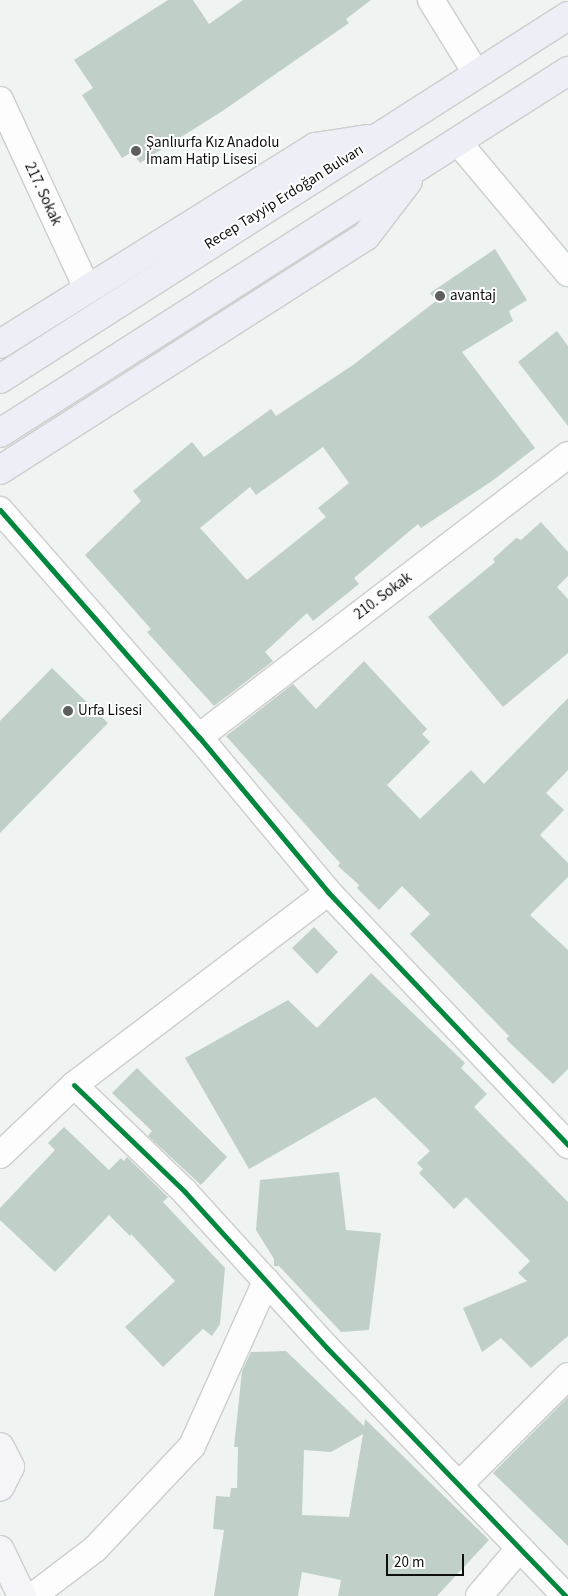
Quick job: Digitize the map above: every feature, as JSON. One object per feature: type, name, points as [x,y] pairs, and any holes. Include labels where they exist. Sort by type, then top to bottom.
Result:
[{"type":"highway","name":"Recep Tayyip Erdoğan Bulvarı","points":[[0,379],[476,73],[568,16]]},
{"type":"highway","points":[[0,432],[568,71]]},
{"type":"highway","points":[[0,344],[315,147],[378,137]]},
{"type":"highway","points":[[0,470],[366,236],[421,165]]},
{"type":"main road","points":[[0,1447],[10,1466],[0,1487]]},
{"type":"main road","points":[[0,1550],[22,1596]]},
{"type":"street","points":[[431,0],[476,73]]},
{"type":"street","name":"217. Sokak","points":[[0,100],[87,288]]},
{"type":"street","points":[[458,142],[568,273]]},
{"type":"street","name":"210. Sokak","points":[[199,737],[568,456]]},
{"type":"street","points":[[0,510],[199,737],[328,892],[568,1145]]},
{"type":"street","points":[[0,1155],[74,1085],[328,892]]},
{"type":"street","points":[[74,1085],[185,1192],[266,1282],[519,1549],[566,1596]]},
{"type":"street","points":[[33,1596],[95,1549],[192,1446],[266,1282]]},
{"type":"street","points":[[459,1485],[568,1376]]},
{"type":"street","points":[[479,1596],[519,1549]]},
{"type":"building","points":[[168,0],[193,0],[209,24],[243,0],[371,0],[346,19],[349,23],[224,110],[140,163],[132,152],[122,158],[82,95],[93,88],[74,60]]},
{"type":"building","points":[[495,249],[527,300],[509,311],[513,321],[462,352],[535,448],[492,481],[421,528],[418,524],[354,578],[359,584],[313,621],[307,613],[265,652],[273,661],[214,706],[147,632],[151,629],[85,555],[141,501],[133,491],[192,442],[204,457],[271,409],[276,416],[353,365],[436,301],[430,293]],"holes":[[[323,447],[349,483],[318,508],[326,517],[247,580],[200,528],[250,487],[256,495]]]},
{"type":"building","points":[[557,331],[568,346],[568,426],[518,362]]},
{"type":"building","points":[[541,522],[568,552],[568,576],[557,587],[568,599],[568,653],[503,707],[428,617],[495,562],[493,559],[516,538],[521,540]]},
{"type":"building","points":[[364,661],[427,729],[422,734],[430,742],[387,785],[420,819],[471,770],[484,784],[568,698],[568,770],[546,793],[564,810],[540,835],[568,863],[568,877],[530,915],[568,950],[568,1069],[553,1084],[506,1039],[509,1036],[410,934],[430,914],[402,886],[379,910],[357,888],[359,885],[338,866],[340,863],[226,736],[293,684],[316,709]]},
{"type":"building","points":[[52,668],[108,723],[0,833],[0,721]]},
{"type":"building","points":[[314,927],[338,952],[317,974],[292,948]]},
{"type":"building","points":[[371,973],[465,1063],[461,1068],[487,1094],[474,1107],[568,1202],[568,1336],[531,1368],[501,1338],[482,1352],[463,1308],[527,1281],[518,1273],[530,1261],[466,1197],[454,1209],[419,1173],[423,1169],[417,1163],[430,1151],[375,1097],[249,1169],[185,1058],[288,1000],[317,1028]]},
{"type":"building","points":[[137,1068],[227,1157],[201,1185],[148,1136],[152,1131],[112,1093]]},
{"type":"building","points":[[64,1127],[109,1170],[121,1158],[124,1161],[127,1157],[168,1197],[163,1202],[225,1268],[220,1324],[212,1336],[203,1329],[163,1367],[125,1327],[175,1281],[131,1234],[130,1236],[109,1215],[55,1272],[0,1220],[0,1208],[55,1150],[48,1143]]},
{"type":"building","points":[[339,1172],[346,1230],[381,1233],[369,1330],[341,1332],[279,1266],[274,1266],[274,1259],[256,1230],[260,1180]]},
{"type":"building","points":[[286,1351],[364,1426],[365,1419],[489,1540],[437,1596],[338,1596],[341,1580],[302,1572],[298,1596],[214,1596],[224,1530],[213,1529],[216,1496],[230,1497],[231,1488],[237,1488],[238,1447],[234,1447],[242,1371],[251,1352]],"holes":[[[363,1434],[349,1517],[302,1515],[304,1450],[331,1452]]]},
{"type":"building","points":[[568,1397],[568,1546],[493,1473]]},
{"type":"cycle path","points":[[0,510],[199,737],[328,892],[568,1145]]},
{"type":"cycle path","points":[[74,1085],[185,1192],[327,1348],[566,1596]]},
{"type":"place","name":"Şanlıurfa Kız Anadolu İmam Hatip Lisesi","points":[[136,151]]},
{"type":"place","name":"avantaj","points":[[440,296]]},
{"type":"place","name":"Urfa Lisesi","points":[[68,711]]}]
